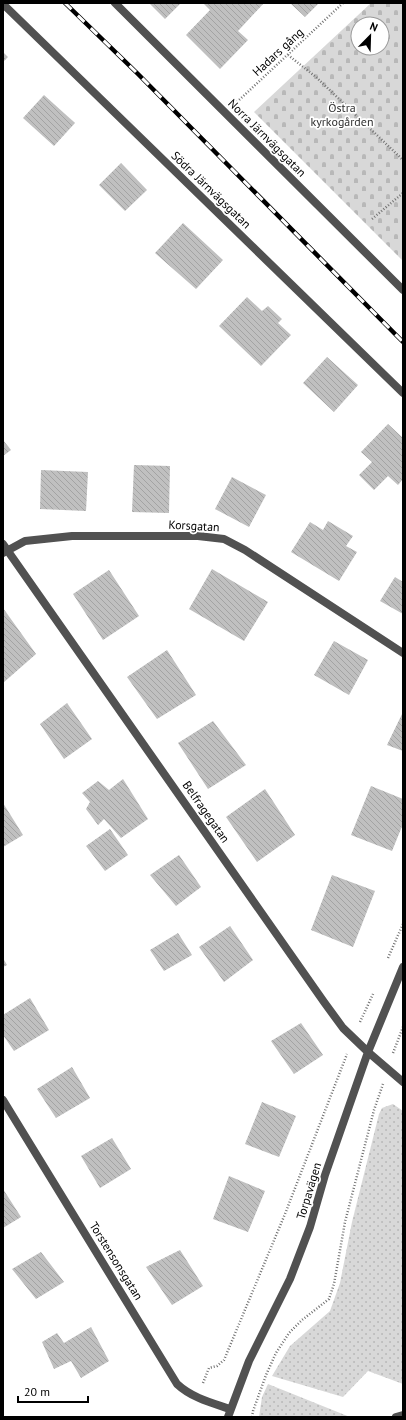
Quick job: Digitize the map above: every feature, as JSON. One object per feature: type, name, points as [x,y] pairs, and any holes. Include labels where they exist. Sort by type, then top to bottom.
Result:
[{"type":"street","name":"Norra Järnvägsgatan","points":[[115,3],[403,290]]},
{"type":"street","name":"Södra Järnvägsgatan","points":[[3,4],[403,393]]},
{"type":"street","name":"Korsgatan","points":[[4,549],[25,541],[72,536],[198,536],[224,539],[245,550],[403,652]]},
{"type":"street","name":"Belfragegatan","points":[[4,549],[324,1002],[344,1028],[368,1052],[403,1082]]},
{"type":"street","name":"Torpavägen","points":[[229,1413],[249,1361],[290,1280],[310,1227],[325,1175],[368,1052],[403,967]]},
{"type":"street","name":"Torstensonsgatan","points":[[3,1100],[177,1384],[184,1391],[229,1413]]},
{"type":"street","points":[[396,1417],[403,1415]]},
{"type":"path","name":"Hadars gång","points":[[225,113],[343,3]]},
{"type":"path","points":[[288,55],[316,77],[403,160]]},
{"type":"path","points":[[372,219],[403,193]]},
{"type":"path","points":[[252,1417],[264,1381],[276,1353],[289,1333],[302,1320],[329,1298],[334,1284],[345,1222],[374,1110],[403,1027]]},
{"type":"path","points":[[208,1368],[217,1366],[224,1360],[285,1214],[347,1055]]},
{"type":"green space","name":"Östra kyrkogården","points":[[371,3],[403,3],[403,261],[254,112],[350,23],[350,56],[390,56],[390,16],[357,16]]},
{"type":"green space","points":[[393,1104],[403,1111],[403,1384],[368,1371],[343,1397],[272,1376],[290,1346],[330,1311],[340,1283],[352,1222],[379,1114],[382,1108]]},
{"type":"green space","points":[[268,1384],[350,1417],[259,1417],[262,1397]]},
{"type":"building","points":[[149,3],[181,3],[165,19]]},
{"type":"building","points":[[203,3],[264,3],[238,31],[248,40],[220,69],[186,35],[210,10]]},
{"type":"building","points":[[290,3],[319,3],[305,17]]},
{"type":"building","points":[[3,52],[8,57],[3,62]]},
{"type":"building","points":[[44,95],[75,123],[54,146],[23,118]]},
{"type":"building","points":[[121,163],[147,190],[125,211],[99,185]]},
{"type":"building","points":[[183,223],[223,260],[196,289],[155,253]]},
{"type":"building","points":[[247,297],[262,311],[268,306],[282,319],[278,323],[291,335],[261,366],[219,326]]},
{"type":"building","points":[[327,357],[358,385],[334,412],[303,383]]},
{"type":"building","points":[[388,424],[403,438],[403,479],[398,485],[388,476],[374,490],[359,475],[372,462],[361,452]]},
{"type":"building","points":[[3,440],[11,450],[3,456]]},
{"type":"building","points":[[134,465],[170,466],[169,513],[132,512]]},
{"type":"building","points":[[41,470],[88,472],[86,511],[40,509]]},
{"type":"building","points":[[232,477],[266,495],[249,527],[215,509]]},
{"type":"building","points":[[328,521],[353,536],[346,546],[357,552],[339,581],[291,552],[310,522],[323,530]]},
{"type":"building","points":[[212,569],[268,602],[244,641],[189,609]]},
{"type":"building","points":[[109,570],[139,616],[103,640],[73,594]]},
{"type":"building","points":[[395,577],[403,582],[403,614],[380,601]]},
{"type":"building","points":[[3,608],[36,654],[3,683]]},
{"type":"building","points":[[334,641],[368,660],[349,695],[314,675]]},
{"type":"building","points":[[167,650],[196,695],[157,719],[127,677]]},
{"type":"building","points":[[67,703],[92,739],[64,759],[40,724]]},
{"type":"building","points":[[403,712],[403,751],[387,745]]},
{"type":"building","points":[[213,721],[246,765],[208,789],[178,743]]},
{"type":"building","points":[[123,779],[148,819],[121,838],[104,819],[98,825],[86,809],[90,802],[82,793],[98,781],[109,790]]},
{"type":"building","points":[[371,786],[403,799],[403,824],[392,851],[351,835]]},
{"type":"building","points":[[265,789],[295,835],[257,862],[226,817]]},
{"type":"building","points":[[3,803],[23,835],[3,847]]},
{"type":"building","points":[[110,829],[128,855],[105,871],[86,846]]},
{"type":"building","points":[[179,855],[201,887],[176,906],[150,875]]},
{"type":"building","points":[[332,875],[375,891],[353,947],[311,930]]},
{"type":"building","points":[[230,926],[253,960],[224,982],[199,947]]},
{"type":"building","points":[[178,933],[192,955],[164,971],[150,950]]},
{"type":"building","points":[[3,958],[7,965],[3,967]]},
{"type":"building","points":[[30,998],[49,1030],[14,1051],[3,1035],[3,1015]]},
{"type":"building","points":[[301,1023],[323,1055],[294,1074],[271,1041]]},
{"type":"building","points":[[72,1067],[90,1098],[56,1118],[37,1089]]},
{"type":"building","points":[[262,1102],[296,1116],[279,1157],[245,1144]]},
{"type":"building","points":[[112,1138],[131,1169],[100,1188],[81,1156]]},
{"type":"building","points":[[229,1176],[265,1191],[248,1232],[213,1219]]},
{"type":"building","points":[[3,1189],[21,1217],[3,1228]]},
{"type":"building","points":[[180,1250],[203,1286],[172,1305],[146,1267]]},
{"type":"building","points":[[41,1252],[64,1282],[36,1299],[12,1269]]},
{"type":"building","points":[[91,1327],[109,1361],[81,1378],[71,1361],[54,1369],[42,1342],[57,1333],[64,1343]]},
{"type":"railway","points":[[65,3],[138,74],[403,342]]}]
